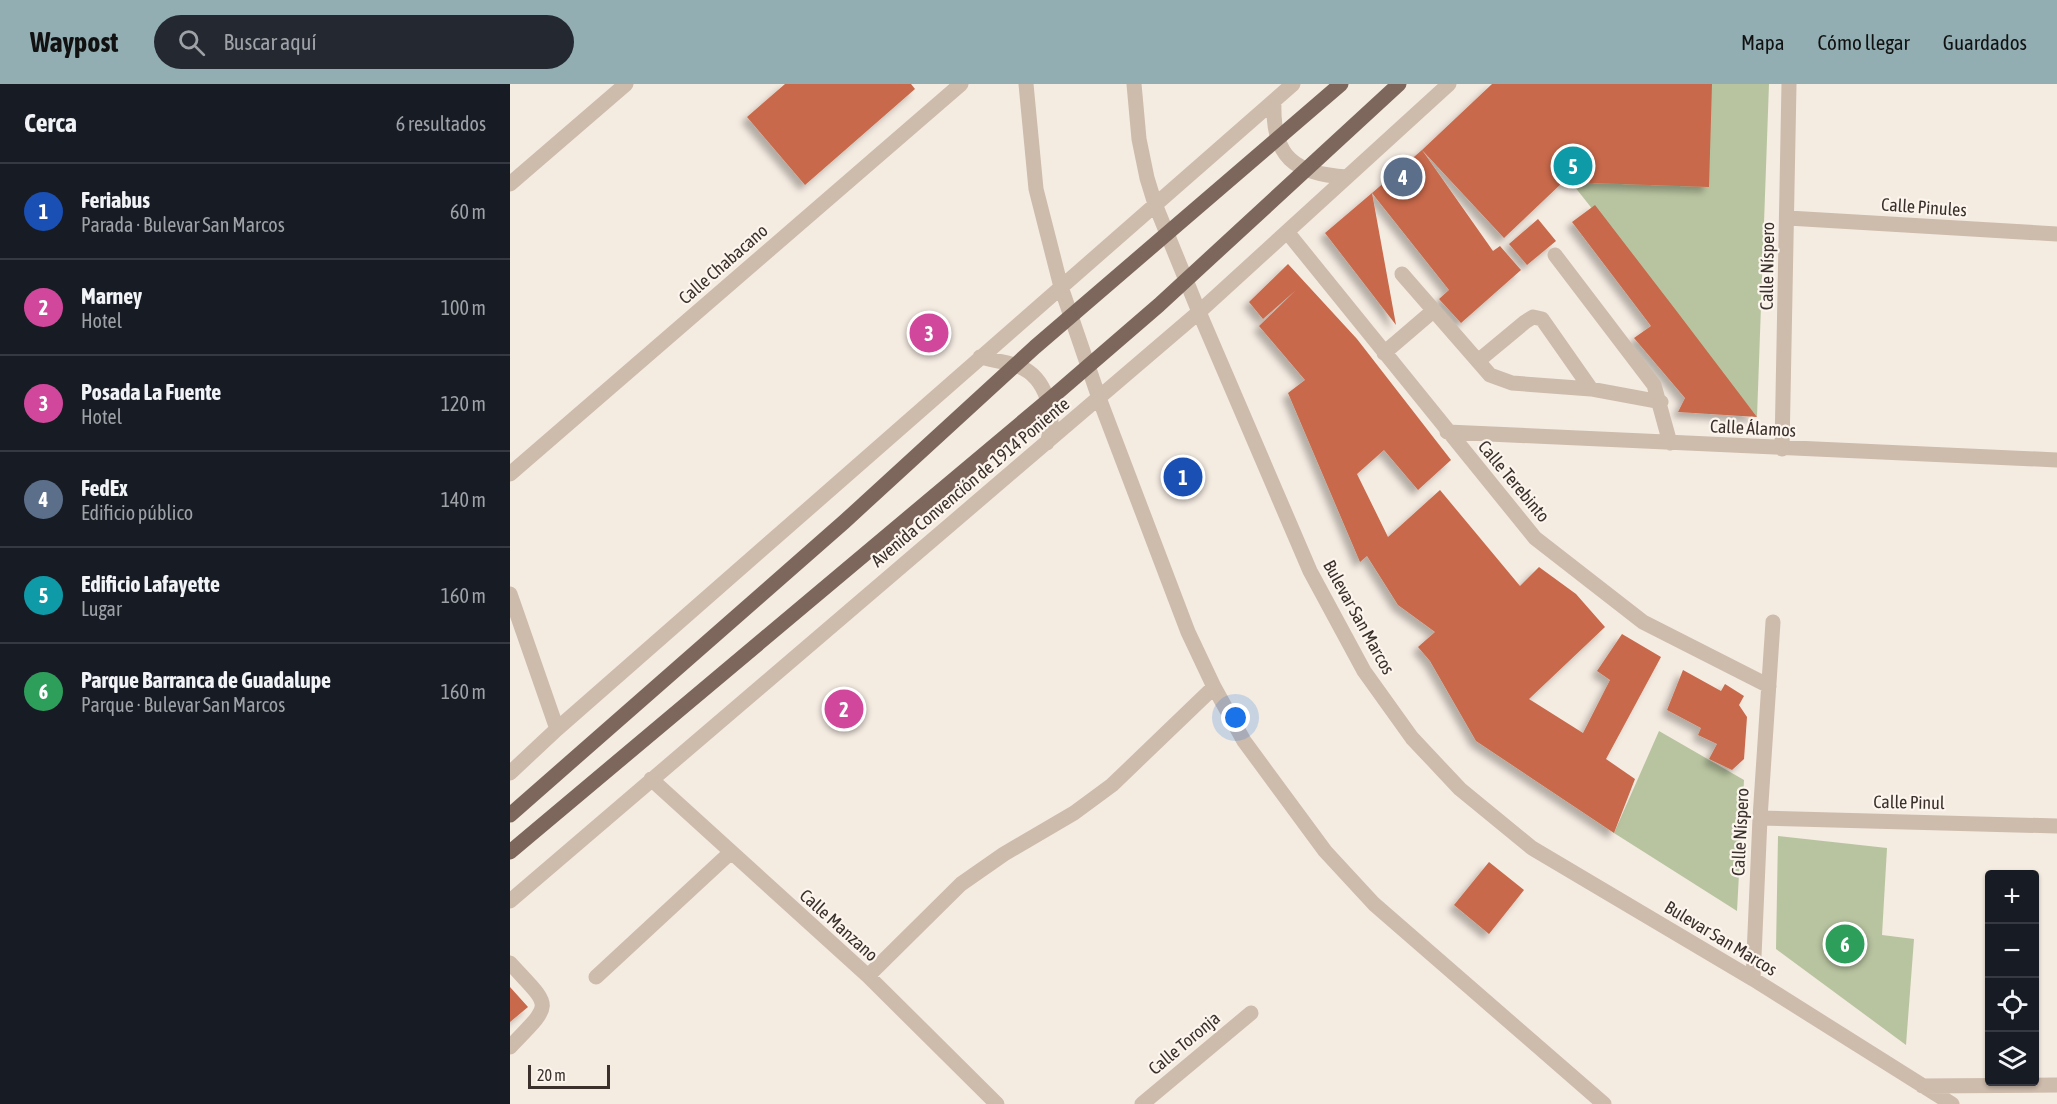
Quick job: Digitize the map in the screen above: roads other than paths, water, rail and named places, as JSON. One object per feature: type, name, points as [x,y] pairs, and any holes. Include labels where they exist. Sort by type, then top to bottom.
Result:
[{"type":"main road","points":[[510,815],[844,522],[1035,347],[1341,84]]},
{"type":"main road","name":"Avenida Convención de 1914 Poniente","points":[[510,852],[1159,305],[1399,84]]},
{"type":"street","points":[[510,184],[626,84]]},
{"type":"street","points":[[937,84],[947,96]]},
{"type":"street","name":"Calle Chabacano","points":[[510,474],[961,84]]},
{"type":"street","points":[[1026,84],[1036,189],[1061,287],[1099,398],[1188,632],[1214,687],[1244,741],[1325,851],[1374,904],[1593,1101]]},
{"type":"street","name":"Bulevar San Marcos","points":[[1134,84],[1139,139],[1155,204],[1199,312],[1310,571],[1364,672],[1412,738],[1460,789],[1532,848],[1753,980],[1952,1104]]},
{"type":"street","points":[[510,773],[557,729],[1293,84]]},
{"type":"street","name":"Avenida Convención de 1914 Poniente","points":[[510,902],[1199,312],[1449,84]]},
{"type":"street","name":"Calle Níspero","points":[[1782,449],[1789,84]]},
{"type":"street","points":[[1274,102],[1273,125],[1281,148],[1292,162],[1317,175],[1347,177]]},
{"type":"street","name":"Calle Pinules","points":[[1788,218],[2057,234]]},
{"type":"street","name":"Calle Terebinto","points":[[1288,232],[1447,432],[1535,538],[1643,622],[1769,686]]},
{"type":"street","points":[[1555,255],[1654,385],[1661,402],[1670,443]]},
{"type":"street","points":[[1402,274],[1490,375],[1512,383],[1591,389],[1661,402]]},
{"type":"street","points":[[1384,352],[1433,311]]},
{"type":"street","points":[[1478,361],[1525,322],[1533,317],[1542,319],[1591,389]]},
{"type":"street","points":[[980,357],[1019,366],[1036,378],[1048,402],[1053,427],[1047,443]]},
{"type":"street","name":"Calle Álamos","points":[[1447,432],[2057,460]]},
{"type":"street","points":[[510,594],[557,729]]},
{"type":"street","name":"Calle Níspero","points":[[1753,980],[1760,818],[1773,622]]},
{"type":"street","points":[[868,976],[961,884],[1004,854],[1074,813],[1112,785],[1214,687]]},
{"type":"street","name":"Calle Manzano","points":[[651,779],[868,976],[997,1104]]},
{"type":"street","name":"Calle Pinul","points":[[1760,818],[2057,826]]},
{"type":"street","points":[[596,977],[730,853]]},
{"type":"street","points":[[510,963],[542,998],[544,1007],[541,1014],[510,1047]]},
{"type":"street","name":"Calle Toronja","points":[[1142,1104],[1251,1013]]},
{"type":"street","points":[[1922,1086],[2057,1085]]},
{"type":"place","name":"Edificio Lafayette","points":[[1573,166]]},
{"type":"place","name":"FedEx","points":[[1403,177]]},
{"type":"place","name":"Posada La Fuente","points":[[929,333]]},
{"type":"place","name":"Feriabus","points":[[1183,477]]},
{"type":"place","name":"Marney","points":[[844,709]]},
{"type":"place","name":"Parque Barranca de Guadalupe","points":[[1845,944]]}]
